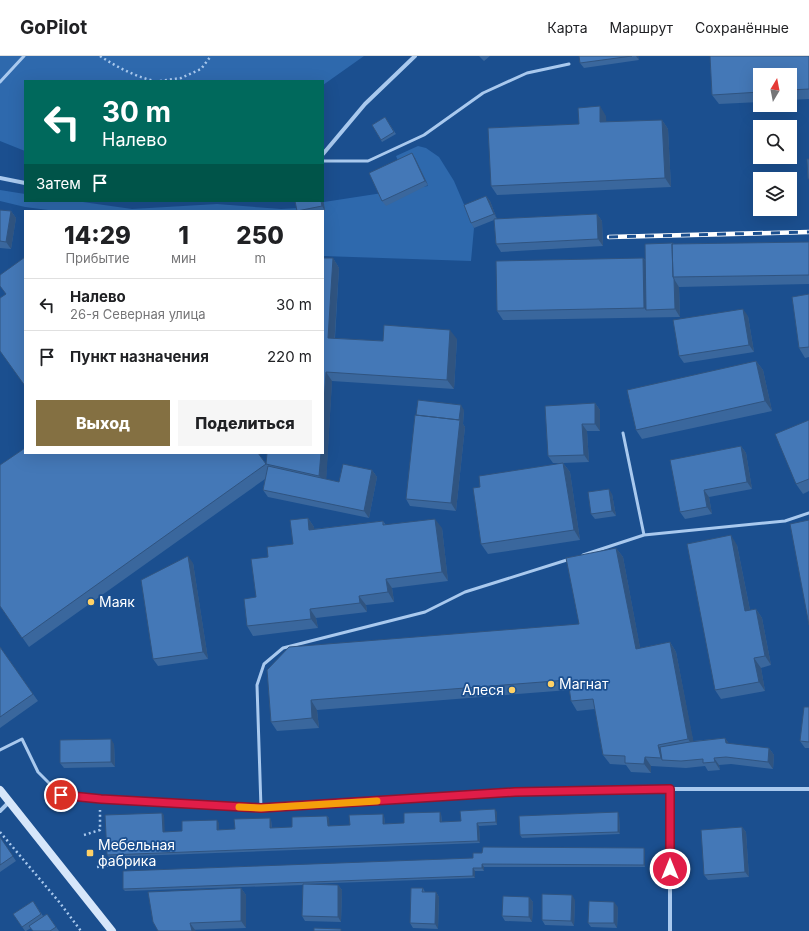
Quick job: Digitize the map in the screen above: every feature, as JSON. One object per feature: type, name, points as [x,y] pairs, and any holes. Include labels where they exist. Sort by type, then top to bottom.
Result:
[{"type":"main road","points":[[0,790],[112,931]]},
{"type":"street","points":[[324,153],[365,104],[415,56]]},
{"type":"street","points":[[0,178],[24,183]]},
{"type":"street","points":[[670,789],[670,931]]},
{"type":"street","points":[[61,795],[101,799],[261,808],[515,792],[670,789],[809,789]]},
{"type":"street","points":[[0,810],[9,802]]},
{"type":"lane","points":[[0,82],[24,56]]},
{"type":"lane","points":[[324,161],[368,161],[424,135],[483,93],[527,73],[569,64]]},
{"type":"lane","points":[[623,433],[644,536]]},
{"type":"lane","points":[[261,808],[256,685],[264,664],[283,648],[425,612],[465,592],[644,536],[785,521],[809,513]]},
{"type":"lane","points":[[0,750],[22,739],[38,772],[61,795]]},
{"type":"path","points":[[100,56],[140,78],[149,80]]},
{"type":"path","points":[[167,80],[181,78],[201,69],[211,56]]},
{"type":"path","points":[[84,835],[100,830],[101,799]]},
{"type":"path","points":[[0,832],[60,903],[81,931]]},
{"type":"path","points":[[96,867],[138,862]]},
{"type":"shaded area","points":[[0,56],[364,56],[324,84],[324,80],[24,80],[24,151],[0,141]]},
{"type":"shaded area","points":[[418,146],[426,148],[439,157],[454,181],[474,228],[471,261],[324,256],[324,202],[428,186],[415,158],[400,165],[396,156]]},
{"type":"shaded area","points":[[0,190],[24,194],[24,202],[83,202],[132,209],[217,204],[281,209],[299,208],[299,210],[48,210],[25,207],[0,201]]},
{"type":"building","points":[[579,56],[632,56],[580,63]]},
{"type":"building","points":[[710,56],[809,56],[809,89],[797,90],[797,68],[753,68],[753,92],[712,95]]},
{"type":"building","points":[[600,106],[600,122],[662,120],[665,178],[491,186],[488,128],[579,124],[578,108]]},
{"type":"building","points":[[385,117],[394,132],[381,140],[372,125]]},
{"type":"building","points":[[412,153],[425,181],[382,201],[369,173]]},
{"type":"building","points":[[807,159],[809,159],[809,179],[808,179]]},
{"type":"building","points":[[486,196],[494,214],[471,223],[464,205]]},
{"type":"building","points":[[295,202],[321,202],[322,206],[297,210]]},
{"type":"building","points":[[0,210],[11,211],[6,242],[0,241]]},
{"type":"building","points":[[597,214],[598,239],[496,244],[494,219]]},
{"type":"building","points":[[809,242],[809,275],[673,277],[672,244]]},
{"type":"building","points":[[673,243],[675,309],[646,310],[645,244]]},
{"type":"building","points":[[24,258],[24,385],[0,351],[0,298],[6,294],[0,286],[0,275]]},
{"type":"building","points":[[324,258],[333,258],[328,338],[383,341],[384,325],[450,330],[447,380],[326,372],[324,401]]},
{"type":"building","points":[[643,258],[644,308],[497,311],[496,261]]},
{"type":"building","points":[[809,294],[809,347],[799,348],[792,297]]},
{"type":"building","points":[[743,309],[749,345],[679,356],[673,320]]},
{"type":"building","points":[[756,361],[765,401],[636,430],[627,390]]},
{"type":"building","points":[[418,400],[461,405],[459,420],[416,415]]},
{"type":"building","points":[[595,403],[595,424],[582,424],[584,455],[548,456],[545,406]]},
{"type":"building","points":[[415,415],[460,420],[451,503],[406,499]]},
{"type":"building","points":[[809,420],[809,479],[796,484],[775,434]]},
{"type":"building","points":[[741,446],[747,482],[704,490],[707,507],[680,512],[670,460]]},
{"type":"building","points":[[24,449],[24,454],[259,454],[266,464],[22,638],[0,606],[0,465]]},
{"type":"building","points":[[267,454],[321,454],[319,476],[266,464]]},
{"type":"building","points":[[563,463],[574,530],[481,544],[473,488],[480,487],[479,476]]},
{"type":"building","points":[[343,464],[372,470],[364,511],[263,490],[268,466],[339,482]]},
{"type":"building","points":[[609,489],[612,511],[591,514],[588,492]]},
{"type":"building","points":[[308,518],[309,530],[383,521],[383,525],[435,519],[442,572],[386,579],[388,592],[359,596],[360,603],[310,609],[311,619],[247,626],[244,599],[256,597],[251,559],[268,557],[267,547],[293,544],[290,520]]},
{"type":"building","points":[[809,520],[809,625],[790,524]]},
{"type":"building","points":[[731,535],[745,611],[756,609],[765,656],[754,658],[759,682],[715,690],[687,544]]},
{"type":"building","points":[[616,548],[636,649],[670,642],[688,739],[658,745],[661,758],[645,757],[644,764],[625,763],[625,756],[603,755],[593,699],[571,701],[568,680],[311,700],[312,718],[271,722],[267,670],[289,647],[579,624],[566,558]]},
{"type":"building","points":[[188,556],[203,652],[153,659],[141,580]]},
{"type":"building","points":[[0,647],[33,694],[0,717]]},
{"type":"building","points":[[804,707],[809,707],[809,742],[800,741]]},
{"type":"building","points":[[725,738],[726,743],[769,748],[768,762],[726,757],[714,758],[715,762],[703,763],[703,759],[681,761],[662,760],[660,747]]},
{"type":"building","points":[[111,739],[111,762],[60,763],[60,740]]},
{"type":"building","points":[[495,809],[496,822],[477,823],[478,841],[107,855],[105,815],[162,813],[163,832],[182,831],[182,821],[217,820],[217,830],[235,829],[234,819],[270,818],[270,828],[292,827],[292,817],[327,816],[328,826],[350,825],[349,815],[383,814],[383,824],[404,823],[404,813],[440,812],[440,822],[461,821],[460,811]]},
{"type":"building","points":[[618,812],[618,832],[520,835],[519,816]]},
{"type":"building","points":[[742,827],[745,872],[704,875],[701,830]]},
{"type":"building","points":[[0,837],[13,856],[0,865]]},
{"type":"building","points":[[483,847],[644,848],[644,865],[482,864],[482,868],[473,868],[473,876],[123,889],[123,871],[473,858],[473,853],[482,853]]},
{"type":"building","points":[[303,884],[338,885],[338,917],[302,916]]},
{"type":"building","points":[[241,888],[241,921],[190,923],[192,931],[158,931],[153,922],[148,892]]},
{"type":"building","points":[[411,888],[423,888],[422,892],[436,892],[435,924],[410,923]]},
{"type":"building","points":[[542,894],[572,895],[571,921],[542,920]]},
{"type":"building","points":[[503,896],[529,897],[529,917],[502,916]]},
{"type":"building","points":[[33,901],[41,914],[22,927],[13,914]]},
{"type":"building","points":[[589,901],[614,902],[614,923],[588,923]]},
{"type":"building","points":[[47,914],[56,927],[50,931],[33,931],[29,926]]},
{"type":"building","points":[[314,928],[341,929],[341,931],[314,931]]},
{"type":"railway","points":[[609,237],[809,232]]},
{"type":"slow traffic","points":[[239,807],[261,808],[377,801]]},
{"type":"place","name":"Маяк","points":[[91,602]]},
{"type":"place","name":"Магнат","points":[[551,684]]},
{"type":"place","name":"Алеся","points":[[512,690]]},
{"type":"place","name":"Мебельная фабрика","points":[[90,853]]},
{"type":"route","points":[[61,795],[101,799],[261,808],[515,792],[670,789],[670,869]]}]
